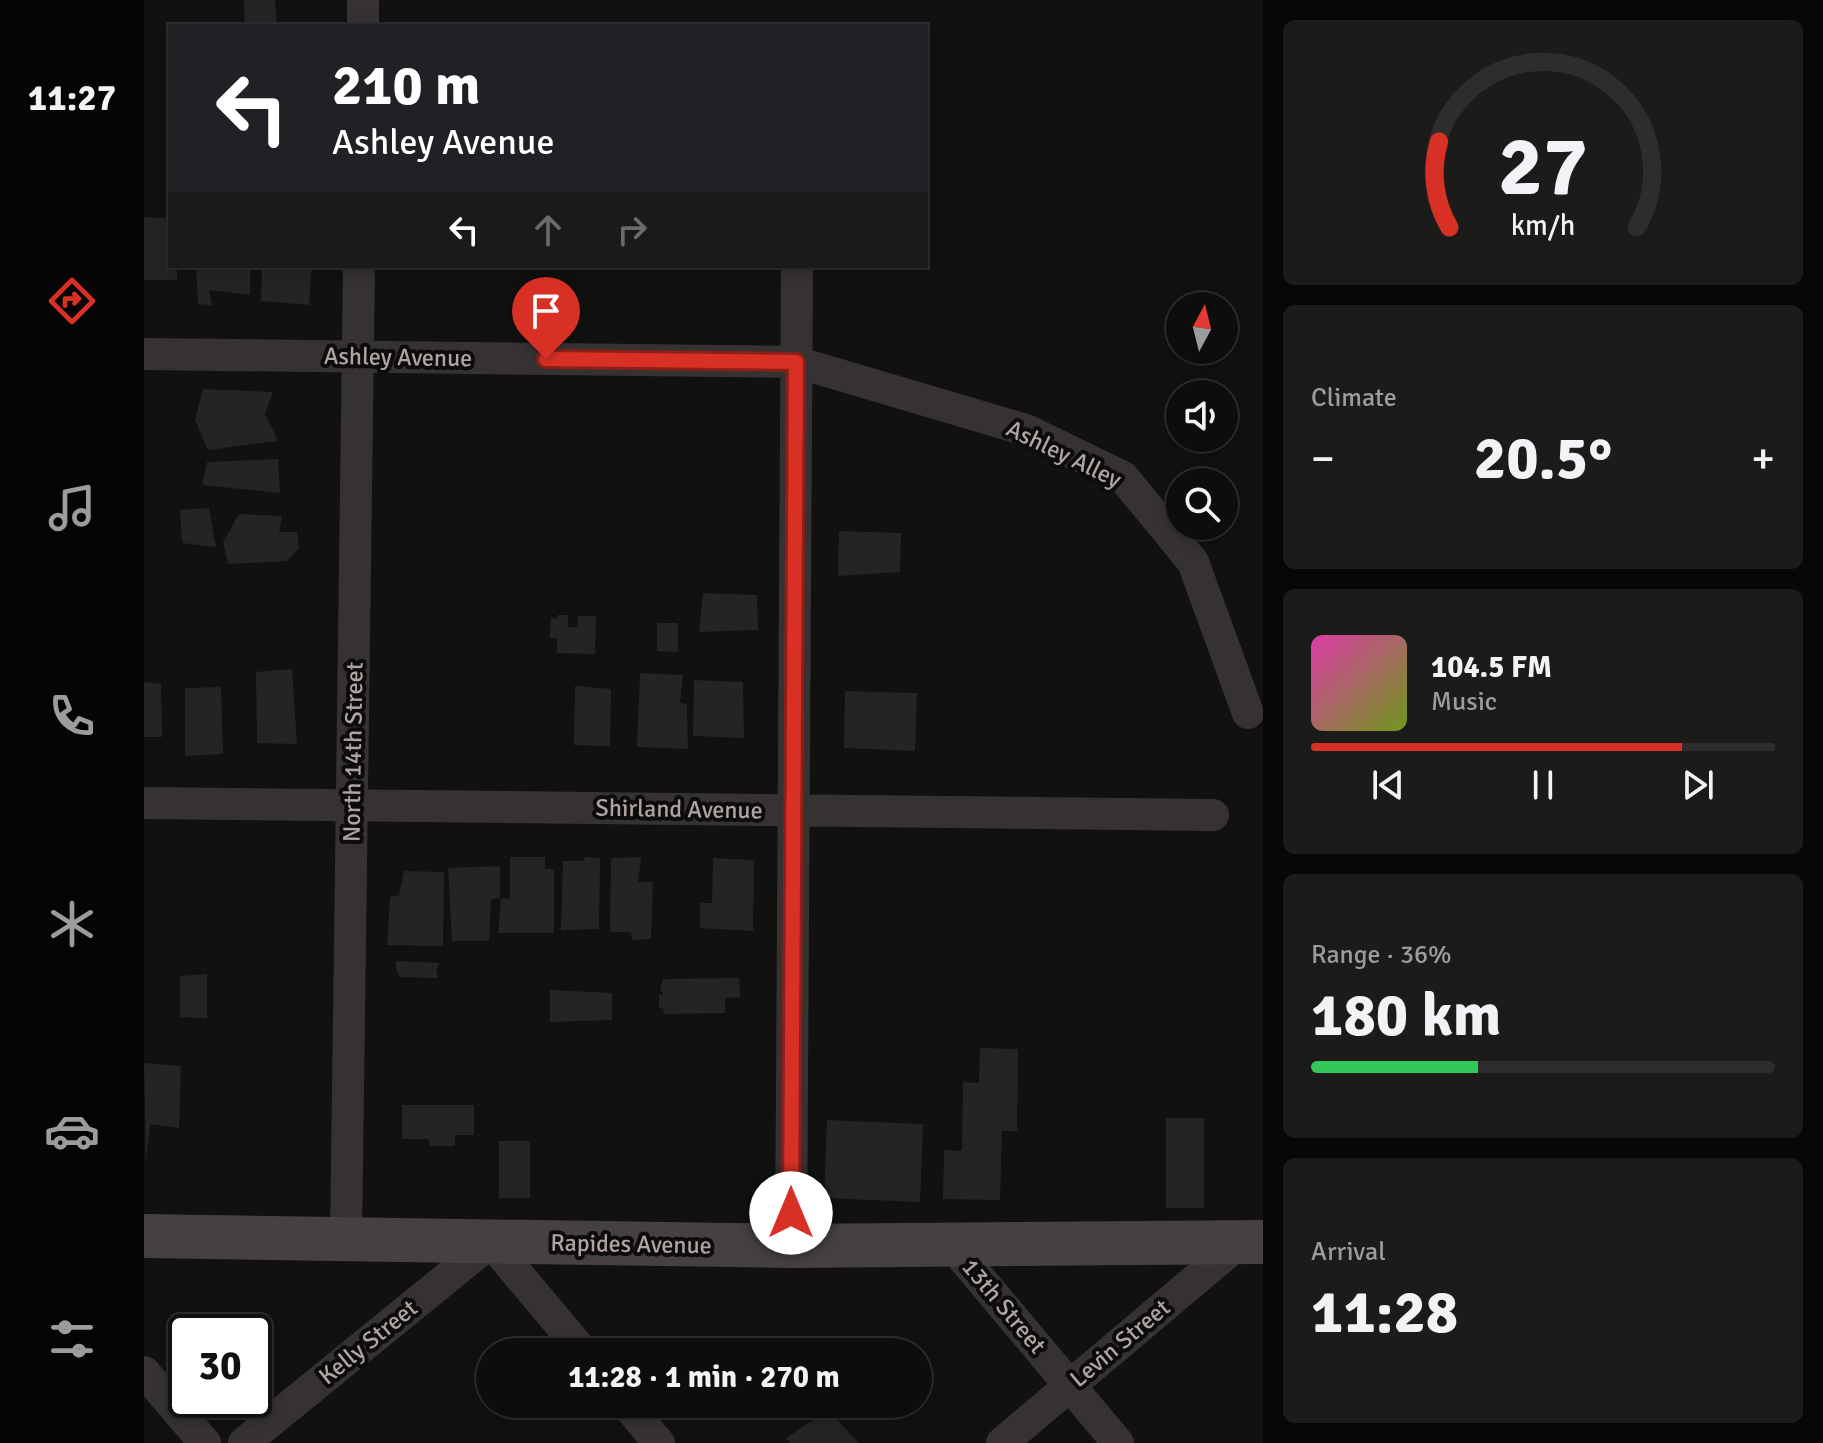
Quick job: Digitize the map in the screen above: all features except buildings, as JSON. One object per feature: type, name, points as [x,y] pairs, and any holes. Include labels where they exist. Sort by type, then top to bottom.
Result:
[{"type":"main road","name":"Rapides Avenue","points":[[144,1236],[791,1246],[1251,1242]]},
{"type":"street","points":[[363,0],[363,24]]},
{"type":"street","name":"North 14th Street","points":[[346,1239],[359,268]]},
{"type":"street","points":[[791,1246],[797,268]]},
{"type":"street","name":"Ashley Avenue","points":[[144,354],[796,362]]},
{"type":"street","name":"Ashley Alley","points":[[796,362],[1026,430],[1123,477],[1193,562],[1248,713]]},
{"type":"street","name":"Shirland Avenue","points":[[144,803],[1213,815]]},
{"type":"street","points":[[491,1242],[571,1338]]},
{"type":"street","name":"Kelly Street","points":[[244,1443],[491,1242]]},
{"type":"street","name":"Levin Street","points":[[1002,1443],[1070,1385],[1251,1242]]},
{"type":"street","name":"13th Street","points":[[951,1244],[1118,1443]]},
{"type":"street","points":[[144,1372],[205,1443]]},
{"type":"street","points":[[638,1418],[659,1443]]},
{"type":"route","points":[[546,359],[796,362],[791,1213]]}]
